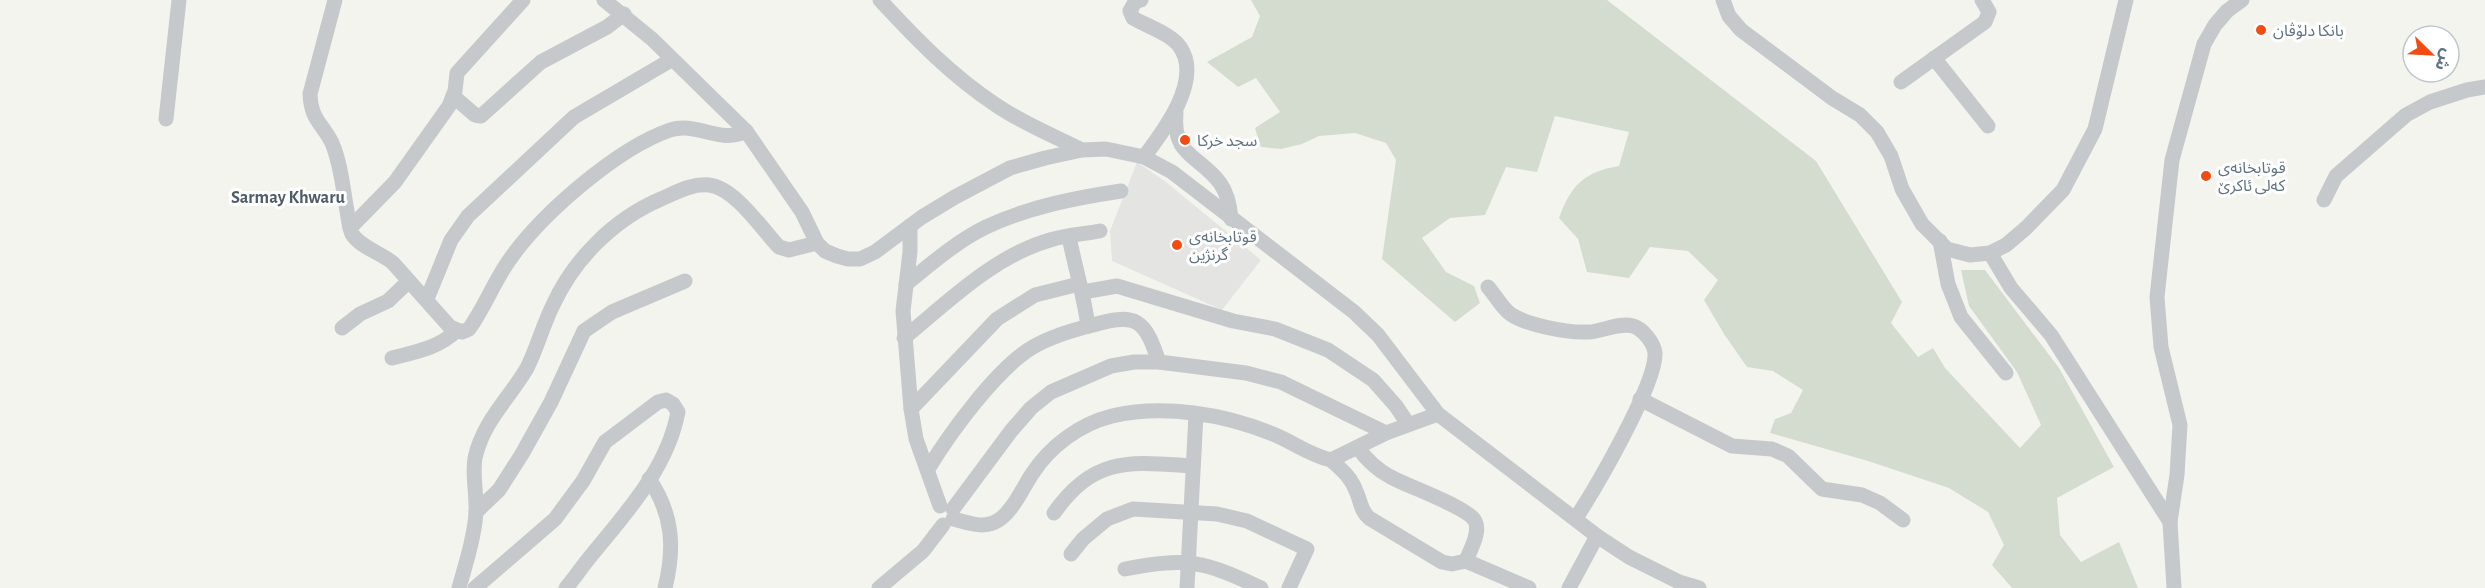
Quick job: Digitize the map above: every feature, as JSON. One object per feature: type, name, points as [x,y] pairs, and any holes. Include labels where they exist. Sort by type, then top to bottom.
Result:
[{"type":"street","points":[[166,119],[179,0]]},
{"type":"street","points":[[335,0],[310,94],[310,107],[318,124],[332,143],[340,172],[350,228],[360,243],[382,254],[410,281],[428,299],[442,319],[456,331]]},
{"type":"street","points":[[350,228],[395,182],[440,122],[453,96],[457,73],[523,0]]},
{"type":"street","points":[[604,0],[624,14],[746,131],[802,212],[817,243],[825,251],[837,256],[860,259],[875,252],[910,226],[956,197],[1010,168],[1082,150],[1106,149],[1144,157],[1173,172],[1354,312],[1378,334],[1438,414],[1597,536],[1629,557],[1679,582],[1699,588]]},
{"type":"street","points":[[880,0],[926,49],[959,79],[998,106],[1082,150]]},
{"type":"street","points":[[1141,0],[1135,2],[1130,11],[1133,18],[1175,41],[1184,54],[1185,78],[1175,122],[1179,144],[1220,183],[1229,199],[1231,219]]},
{"type":"street","points":[[1723,0],[1730,16],[1741,30],[1832,98],[1860,116],[1877,132],[1891,156],[1907,198],[1922,224],[1947,249],[1970,255],[1990,253],[2006,245],[2063,190],[2096,129],[2126,0]]},
{"type":"street","points":[[1901,82],[1985,22],[1989,12],[1982,0]]},
{"type":"street","points":[[2174,588],[2170,522],[2178,466],[2180,425],[2161,347],[2157,297],[2172,160],[2204,44],[2215,25],[2227,11],[2242,0]]},
{"type":"street","points":[[453,96],[476,115],[482,116],[541,62],[607,27],[624,14]]},
{"type":"street","points":[[1934,58],[1988,126]]},
{"type":"street","points":[[428,299],[452,240],[468,216],[574,117],[671,60]]},
{"type":"street","points":[[2324,201],[2336,176],[2406,115],[2430,102],[2467,90],[2485,87]]},
{"type":"street","points":[[1144,157],[1176,110]]},
{"type":"street","points":[[392,358],[430,348],[446,340],[456,331],[469,329],[509,260],[532,234],[584,183],[624,154],[672,129],[683,128],[725,136],[737,136],[746,131]]},
{"type":"street","points":[[459,588],[470,548],[476,512],[475,460],[485,428],[526,369],[543,333],[552,306],[566,280],[595,244],[624,219],[654,202],[689,187],[707,185],[721,188],[735,198],[778,247],[789,250],[817,243]]},
{"type":"street","points":[[906,284],[933,262],[985,228],[1046,206],[1121,191]]},
{"type":"street","points":[[910,226],[903,311],[911,409],[916,439],[947,515]]},
{"type":"street","points":[[904,338],[973,281],[1002,262],[1050,240],[1100,231]]},
{"type":"street","points":[[1069,237],[1088,326]]},
{"type":"street","points":[[1940,241],[1948,284],[1961,317],[2006,373]]},
{"type":"street","points":[[1990,253],[2011,288],[2051,335],[2170,522]]},
{"type":"street","points":[[342,328],[360,314],[388,301],[410,281]]},
{"type":"street","points":[[476,512],[499,490],[522,454],[551,402],[584,331],[612,312],[685,281]]},
{"type":"street","points":[[911,409],[997,319],[1035,295],[1081,288],[1117,286],[1233,321],[1275,329],[1328,350],[1373,380],[1396,406],[1408,424]]},
{"type":"street","points":[[1488,287],[1509,313],[1528,322],[1589,333],[1612,327],[1633,326],[1646,335],[1655,351],[1654,367],[1640,399],[1599,483],[1576,518]]},
{"type":"street","points":[[928,469],[991,384],[1032,348],[1088,326],[1111,319],[1127,319],[1141,324],[1152,340],[1159,362]]},
{"type":"street","points":[[879,588],[923,550],[947,515],[1031,408],[1051,392],[1111,366],[1134,362],[1159,362],[1246,373],[1281,382],[1386,433]]},
{"type":"street","points":[[1640,399],[1732,446],[1772,449],[1788,456],[1822,489],[1862,495],[1880,503],[1903,520]]},
{"type":"street","points":[[475,588],[555,519],[583,481],[605,442],[658,402],[666,400],[673,404],[678,412],[676,426],[649,479],[629,511],[566,588]]},
{"type":"street","points":[[947,515],[982,525],[998,521],[1048,453],[1080,429],[1094,422],[1129,413],[1196,414],[1251,426],[1275,435],[1309,453],[1331,460],[1348,475],[1358,494],[1363,512],[1369,518],[1442,562],[1452,564],[1466,561],[1529,588]]},
{"type":"street","points":[[1187,588],[1196,414]]},
{"type":"street","points":[[1331,460],[1386,433],[1438,414]]},
{"type":"street","points":[[1358,448],[1377,469],[1390,477],[1450,504],[1472,517],[1476,522],[1477,530],[1466,561]]},
{"type":"street","points":[[1054,513],[1069,494],[1097,471],[1120,465],[1192,466]]},
{"type":"street","points":[[649,479],[661,497],[669,520],[672,547],[664,588]]},
{"type":"street","points":[[1071,554],[1083,538],[1107,519],[1133,509],[1217,514],[1247,521],[1307,549],[1289,588]]},
{"type":"street","points":[[1569,588],[1597,536]]},
{"type":"street","points":[[1125,569],[1157,563],[1188,561],[1221,569],[1262,588]]},
{"type":"shaded area","points":[[1251,0],[1607,0],[1816,161],[1902,302],[1891,323],[1918,357],[1933,348],[1945,368],[2020,448],[2041,425],[2017,372],[1969,306],[1961,270],[1985,270],[2059,368],[2114,467],[2057,498],[2060,535],[2081,562],[2119,542],[2138,588],[2012,588],[1992,565],[2004,545],[1988,512],[1949,488],[1868,461],[1770,433],[1775,419],[1791,413],[1803,390],[1773,371],[1747,367],[1704,300],[1718,280],[1688,251],[1650,247],[1629,278],[1587,272],[1578,239],[1559,218],[1569,197],[1580,182],[1597,172],[1619,166],[1629,132],[1555,116],[1537,172],[1506,167],[1485,215],[1450,218],[1422,238],[1446,272],[1474,286],[1480,303],[1455,322],[1382,259],[1396,160],[1386,143],[1355,133],[1319,136],[1302,144],[1281,149],[1261,147],[1255,128],[1280,112],[1256,78],[1238,87],[1207,62],[1252,37],[1260,16]]},
{"type":"shaded area","name":"قوتابخانەی گرنژین","points":[[1137,162],[1166,182],[1261,260],[1222,310],[1112,261],[1110,231]]},
{"type":"place","name":"بانکا دلۆڤان","points":[[2261,30]]},
{"type":"place","name":"سجد خركا","points":[[1185,140]]},
{"type":"place","name":"قوتابخانەی کەلی ئاکرێ","points":[[2206,176]]},
{"type":"place","name":"قوتابخانەی گرنژین","points":[[1177,245]]},
{"type":"district","name":"Sarmay Khwaru","points":[[288,197]]}]
